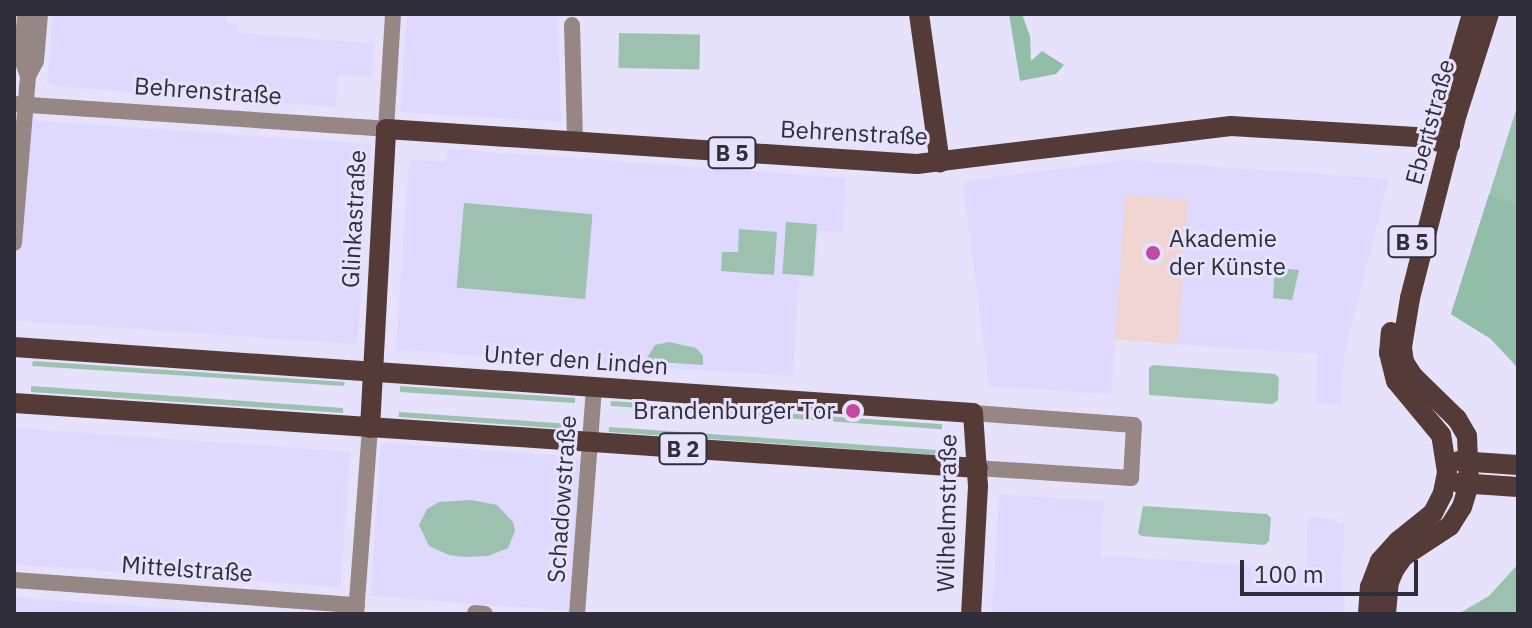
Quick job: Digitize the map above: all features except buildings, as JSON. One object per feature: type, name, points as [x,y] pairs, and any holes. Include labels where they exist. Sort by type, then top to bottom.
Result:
[{"type":"main road","points":[[919,14],[940,163]]},
{"type":"main road","name":"Ebertstraße","points":[[1386,614],[1389,582],[1398,563],[1450,526],[1462,507],[1469,484],[1469,446],[1461,426],[1413,376],[1404,362],[1402,347],[1472,14]]},
{"type":"main road","name":"Ebertstraße","points":[[1368,614],[1370,587],[1380,561],[1388,549],[1433,513],[1447,482],[1447,461],[1441,435],[1401,389],[1389,353],[1398,296],[1443,142],[1489,14]]},
{"type":"main road","name":"Behrenstraße","points":[[386,129],[940,163],[1231,126],[1443,142]]},
{"type":"main road","name":"Glinkastraße","points":[[370,428],[386,129]]},
{"type":"main road","name":"Unter den Linden","points":[[14,347],[973,413]]},
{"type":"main road","name":"B 2","points":[[14,403],[978,468]]},
{"type":"main road","name":"Wilhelmstraße","points":[[971,614],[978,468],[973,413]]},
{"type":"main road","points":[[1447,461],[1518,465]]},
{"type":"main road","points":[[1447,482],[1518,487]]},
{"type":"street","points":[[25,14],[22,60],[28,76]]},
{"type":"street","points":[[14,243],[20,104],[36,61],[40,14]]},
{"type":"street","name":"Glinkastraße","points":[[386,129],[393,14]]},
{"type":"street","points":[[572,20],[575,142]]},
{"type":"street","name":"Behrenstraße","points":[[20,104],[386,129]]},
{"type":"street","name":"Schadowstraße","points":[[577,614],[594,387]]},
{"type":"street","name":"Unter den Linden","points":[[973,413],[1134,425],[1131,478],[978,468]]},
{"type":"street","points":[[357,609],[370,428]]},
{"type":"street","name":"Mittelstraße","points":[[14,580],[280,599],[357,609]]},
{"type":"street","points":[[475,613],[485,614]]},
{"type":"shaded area","points":[[53,14],[226,14],[226,22],[238,23],[238,33],[374,43],[372,77],[338,75],[336,107],[52,86],[47,82]]},
{"type":"shaded area","points":[[407,14],[558,14],[561,122],[400,112]]},
{"type":"shaded area","points":[[14,119],[371,144],[357,344],[14,320]]},
{"type":"shaded area","points":[[448,149],[846,178],[843,232],[818,231],[815,278],[799,278],[793,376],[396,350],[409,159],[446,162]]},
{"type":"shaded area","points":[[1127,160],[1389,179],[1344,355],[1341,405],[1316,403],[1318,354],[1115,340],[1111,394],[989,386],[963,185],[966,181]]},
{"type":"shaded area","name":"Akademie der Künste","points":[[1125,195],[1188,199],[1178,344],[1115,340]]},
{"type":"shaded area","points":[[14,428],[350,452],[341,587],[14,564]]},
{"type":"shaded area","points":[[384,443],[580,457],[570,611],[371,596],[380,448]]},
{"type":"shaded area","points":[[999,494],[1104,501],[1101,558],[1305,569],[1308,520],[1305,517],[1334,519],[1337,515],[1337,522],[1345,523],[1342,572],[1345,614],[992,614]]},
{"type":"shaded area","points":[[14,597],[109,604],[254,614],[14,614]]},
{"type":"green space","points":[[1009,14],[1022,14],[1030,36],[1031,61],[1042,51],[1064,65],[1056,74],[1020,81]]},
{"type":"green space","points":[[619,33],[700,34],[699,69],[618,68]]},
{"type":"green space","points":[[1518,104],[1518,368],[1491,339],[1451,314]]},
{"type":"green space","points":[[1489,194],[1518,206],[1518,368],[1491,339],[1451,314]]},
{"type":"green space","points":[[464,203],[593,214],[585,299],[457,288]]},
{"type":"green space","points":[[786,222],[817,224],[813,276],[782,274]]},
{"type":"green space","points":[[739,229],[777,232],[774,275],[721,271],[722,252],[738,252]]},
{"type":"green space","points":[[1275,268],[1299,270],[1292,300],[1273,298]]},
{"type":"green space","points":[[669,342],[696,348],[703,356],[703,365],[645,361],[655,345]]},
{"type":"green space","points":[[33,361],[345,382],[344,386],[32,366]]},
{"type":"green space","points":[[1153,365],[1275,374],[1279,378],[1278,400],[1273,404],[1149,395],[1149,368]]},
{"type":"green space","points":[[31,386],[343,408],[343,413],[31,392]]},
{"type":"green space","points":[[400,386],[575,398],[575,403],[400,392]]},
{"type":"green space","points":[[611,401],[942,424],[942,429],[611,406]]},
{"type":"green space","points":[[399,412],[573,424],[572,429],[399,417]]},
{"type":"green space","points":[[609,427],[948,451],[948,456],[609,432]]},
{"type":"green space","points":[[471,500],[497,505],[513,522],[515,531],[508,548],[488,556],[464,557],[449,555],[429,546],[419,525],[427,509],[439,502]]},
{"type":"green space","points":[[1143,506],[1267,514],[1271,518],[1269,541],[1265,545],[1141,536],[1138,533]]},
{"type":"green space","points":[[1518,564],[1518,614],[1458,614],[1489,596]]},
{"type":"place","name":"Akademie der Künste","points":[[1153,253]]},
{"type":"place","name":"Brandenburger Tor","points":[[853,411]]}]
